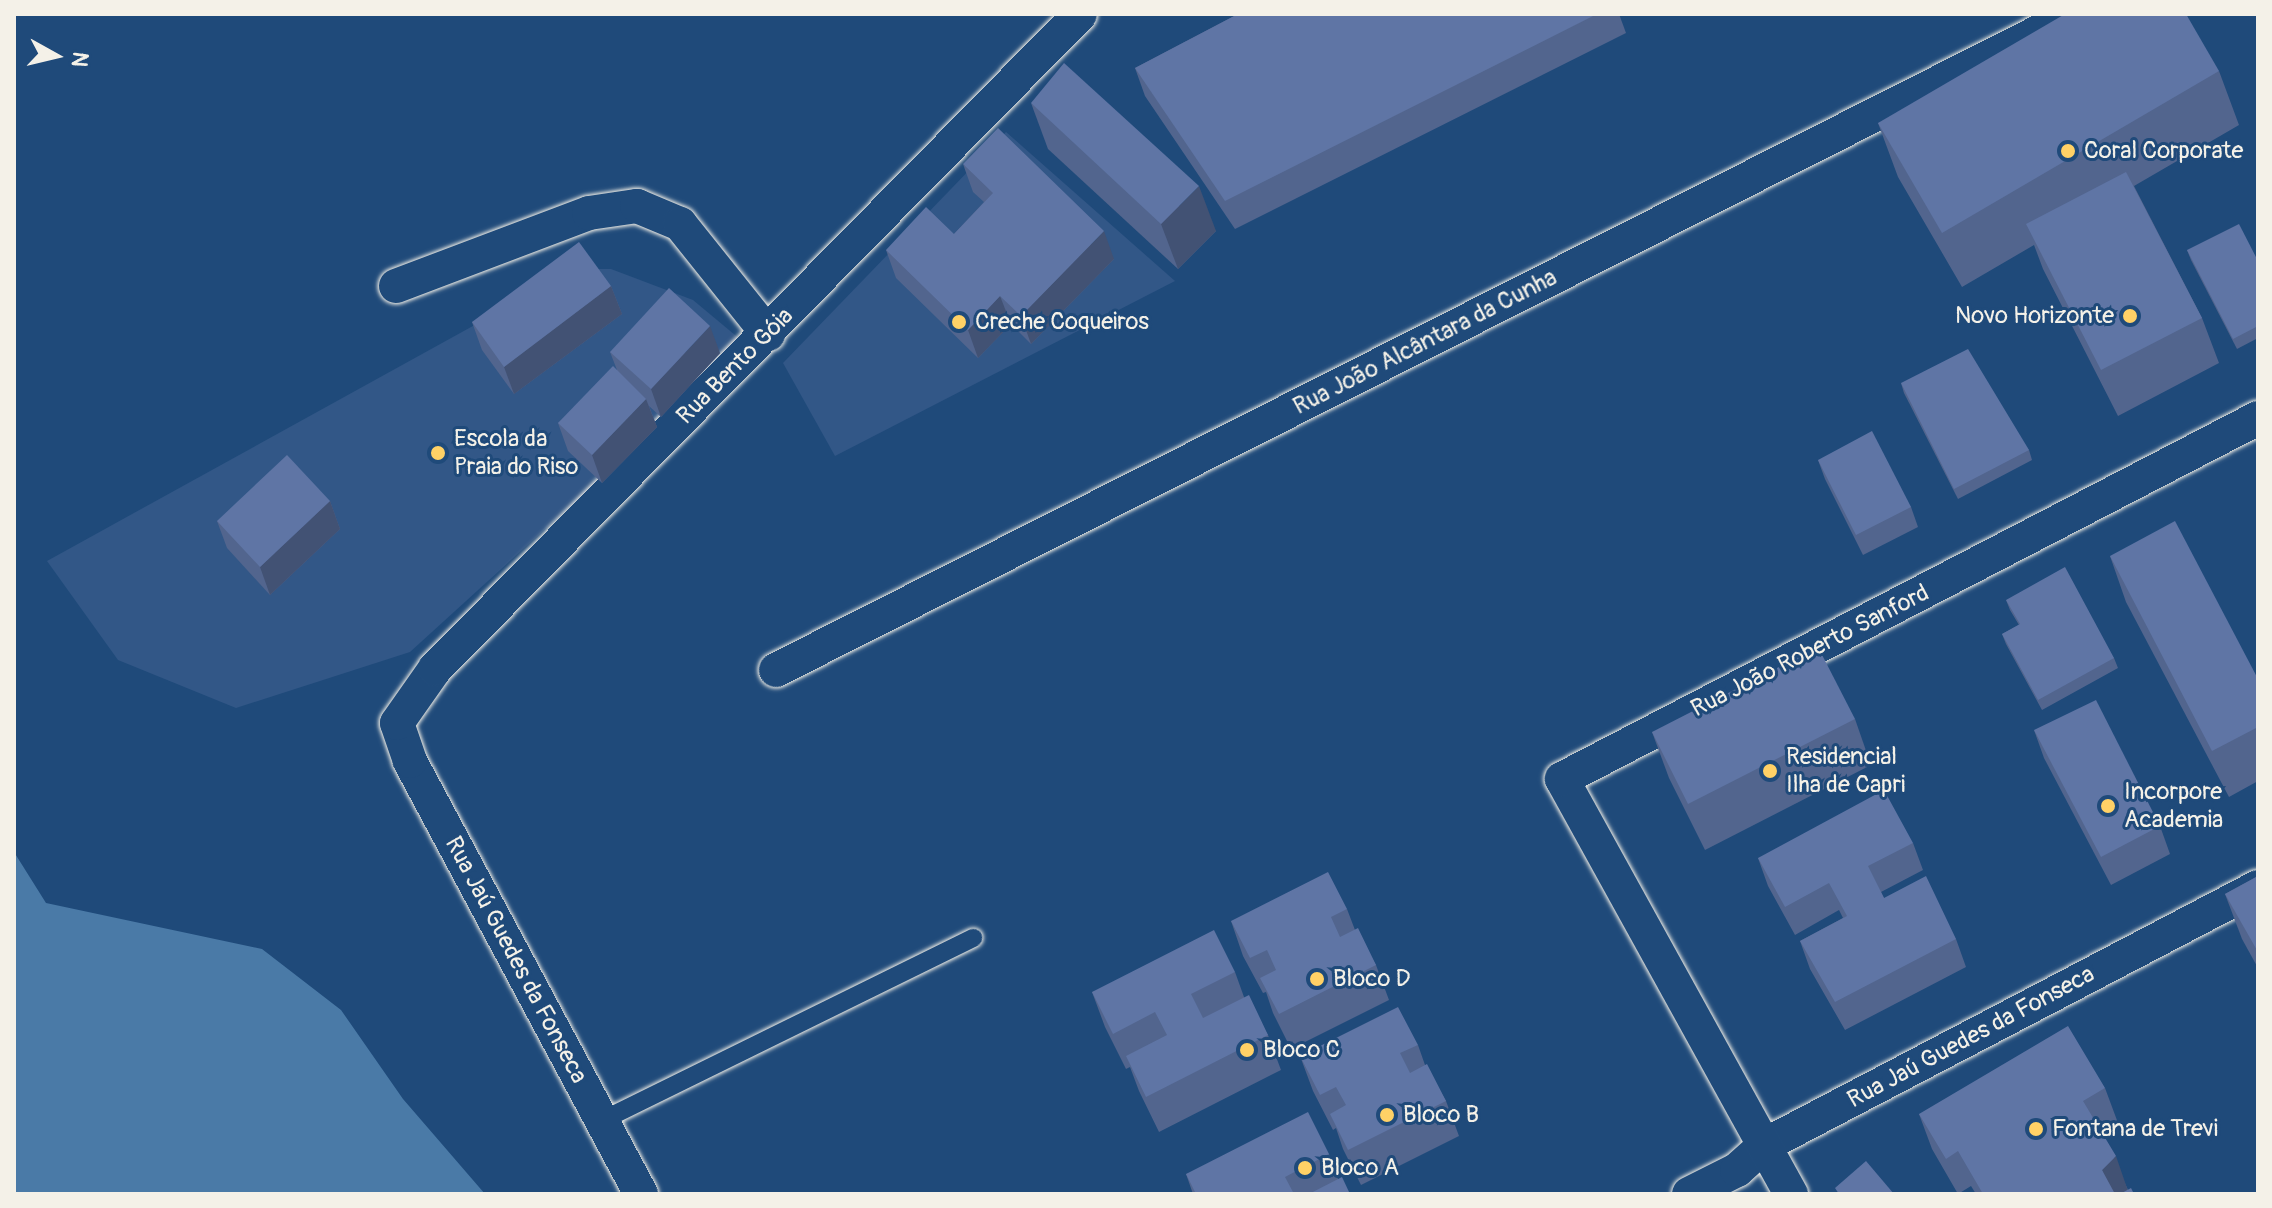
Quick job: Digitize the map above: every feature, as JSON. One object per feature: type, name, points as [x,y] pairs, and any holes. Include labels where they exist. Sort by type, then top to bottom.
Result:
[{"type":"street","name":"Rua Bento Góia","points":[[397,723],[435,669],[1080,14]]},
{"type":"street","name":"Rua João Alcântara da Cunha","points":[[776,670],[2074,14]]},
{"type":"street","points":[[396,286],[589,213],[637,206],[680,224],[768,334]]},
{"type":"street","name":"Rua João Roberto Sanford","points":[[1765,1145],[1562,779],[2258,418]]},
{"type":"street","name":"Rua Jaú Guedes da Fonseca","points":[[397,723],[410,761],[641,1194]]},
{"type":"street","name":"Rua Jaú Guedes da Fonseca","points":[[1689,1194],[1737,1170],[1765,1145],[2258,887]]},
{"type":"street","points":[[1765,1145],[1791,1194]]},
{"type":"lane","points":[[601,1121],[973,938]]},
{"type":"shaded area","name":"Creche Coqueiros","points":[[1006,132],[1175,281],[835,456],[783,363]]},
{"type":"shaded area","name":"Escola da Praia do Riso","points":[[576,269],[611,269],[693,300],[747,345],[410,652],[236,708],[118,660],[47,561]]},
{"type":"shaded area","points":[[14,852],[46,903],[262,949],[341,1010],[403,1099],[485,1194],[14,1194]]},
{"type":"building","points":[[1238,14],[1597,14],[1225,201],[1135,68]]},
{"type":"building","points":[[2065,14],[2186,14],[2219,71],[1942,233],[1878,123]]},
{"type":"building","points":[[1064,63],[1199,186],[1161,224],[1031,103]]},
{"type":"building","points":[[998,128],[1104,231],[1021,316],[1000,296],[968,330],[886,250],[926,207],[954,234],[993,193],[963,164]]},
{"type":"building","name":"Novo Horizonte","points":[[2126,172],[2202,318],[2101,370],[2026,224]]},
{"type":"building","points":[[2239,224],[2258,261],[2258,326],[2233,339],[2187,250]]},
{"type":"building","points":[[579,242],[611,286],[504,367],[472,322]]},
{"type":"building","points":[[669,288],[710,326],[651,389],[610,352]]},
{"type":"building","points":[[1968,349],[2029,450],[1954,489],[1901,383]]},
{"type":"building","points":[[613,366],[646,399],[592,455],[558,423]]},
{"type":"building","points":[[1872,431],[1911,507],[1856,535],[1818,460]]},
{"type":"building","points":[[287,455],[330,501],[260,567],[217,521]]},
{"type":"building","points":[[2175,521],[2258,679],[2258,727],[2212,751],[2110,556]]},
{"type":"building","points":[[2065,567],[2114,658],[2038,700],[2002,634],[2020,624],[2006,600]]},
{"type":"building","points":[[1818,647],[1855,719],[1688,804],[1652,732]]},
{"type":"building","name":"Incorpore Academia","points":[[2096,700],[2160,826],[2101,857],[2034,730]]},
{"type":"building","points":[[1884,790],[1913,843],[1868,866],[1884,898],[1926,876],[1956,939],[1835,1002],[1800,941],[1847,916],[1829,883],[1785,907],[1758,858]]},
{"type":"building","points":[[1328,872],[1347,909],[1331,917],[1340,937],[1358,928],[1376,965],[1279,1014],[1260,978],[1276,970],[1267,950],[1250,958],[1231,921]]},
{"type":"building","points":[[2258,876],[2258,952],[2225,894]]},
{"type":"building","points":[[1214,930],[1235,972],[1191,994],[1203,1018],[1249,995],[1268,1035],[1146,1097],[1126,1056],[1167,1035],[1155,1012],[1113,1034],[1092,992]]},
{"type":"building","points":[[1398,1007],[1418,1045],[1400,1053],[1410,1073],[1427,1064],[1446,1101],[1348,1150],[1330,1114],[1346,1105],[1336,1087],[1320,1095],[1300,1056]]},
{"type":"building","name":"Fontana de Trevi","points":[[2068,1026],[2105,1088],[2083,1101],[2116,1156],[2102,1170],[2115,1194],[1983,1194],[1958,1151],[1946,1159],[1919,1114]]},
{"type":"building","points":[[1308,1112],[1329,1154],[1285,1177],[1294,1194],[1196,1194],[1186,1174]]},
{"type":"building","points":[[1866,1161],[1894,1194],[1839,1194],[1835,1188]]},
{"type":"building","points":[[1342,1177],[1350,1194],[1309,1194]]},
{"type":"building","points":[[2131,1188],[2134,1194],[2120,1194]]},
{"type":"place","name":"Coral Corporate","points":[[2068,151]]},
{"type":"place","name":"Novo Horizonte","points":[[2130,316]]},
{"type":"place","name":"Creche Coqueiros","points":[[959,322]]},
{"type":"place","name":"Escola da Praia do Riso","points":[[438,453]]},
{"type":"place","name":"Residencial Ilha de Capri","points":[[1770,771]]},
{"type":"place","name":"Incorpore Academia","points":[[2108,806]]},
{"type":"place","name":"Bloco D","points":[[1317,979]]},
{"type":"place","name":"Bloco C","points":[[1247,1050]]},
{"type":"place","name":"Bloco B","points":[[1387,1115]]},
{"type":"place","name":"Fontana de Trevi","points":[[2036,1129]]},
{"type":"place","name":"Bloco A","points":[[1305,1168]]}]
